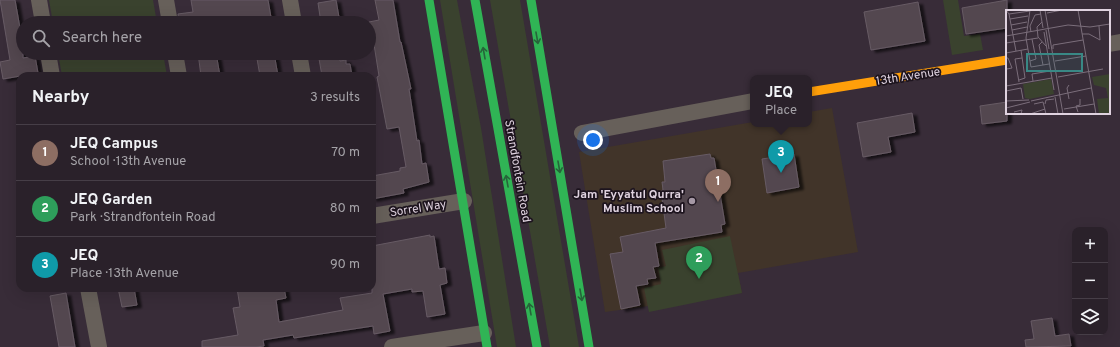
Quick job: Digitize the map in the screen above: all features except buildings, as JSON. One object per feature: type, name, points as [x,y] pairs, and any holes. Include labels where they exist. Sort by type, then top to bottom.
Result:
[{"type":"main road","points":[[430,0],[486,340]]},
{"type":"main road","name":"Strandfontein Road","points":[[475,0],[537,347]]},
{"type":"main road","points":[[531,0],[589,347]]},
{"type":"main road","name":"13th Avenue","points":[[812,92],[1006,60]]},
{"type":"street","points":[[39,0],[42,16]]},
{"type":"street","points":[[166,0],[169,16]]},
{"type":"street","points":[[290,0],[293,16]]},
{"type":"street","points":[[1110,44],[1120,42]]},
{"type":"street","points":[[49,60],[51,72]]},
{"type":"street","points":[[176,60],[178,72]]},
{"type":"street","points":[[300,60],[302,72]]},
{"type":"street","points":[[582,133],[750,102]]},
{"type":"street","name":"Sorrel Way","points":[[376,215],[464,201]]},
{"type":"street","points":[[89,292],[99,347]]},
{"type":"street","points":[[392,347],[486,340]]},
{"type":"shaded area","points":[[832,108],[858,252],[738,273],[742,293],[605,312],[579,152],[750,123],[750,127],[812,127],[812,111]]},
{"type":"green space","points":[[49,0],[153,0],[156,16],[52,16]]},
{"type":"green space","points":[[440,0],[457,0],[481,128],[516,347],[497,347]]},
{"type":"green space","points":[[490,0],[520,0],[579,347],[550,347]]},
{"type":"green space","points":[[943,0],[958,0],[964,36],[980,34],[983,50],[952,55]]},
{"type":"green space","points":[[59,60],[164,60],[166,72],[61,72]]},
{"type":"green space","points":[[730,236],[742,293],[649,312],[644,288],[661,284],[658,268],[666,266],[662,250]]},
{"type":"traffic: fast","points":[[429,0],[487,347]]},
{"type":"traffic: fast","points":[[475,0],[537,347]]},
{"type":"traffic: fast","points":[[531,0],[589,347]]},
{"type":"traffic: slow","points":[[812,92],[1006,60]]},
{"type":"place","name":"JEQ","points":[[781,173]]},
{"type":"place","name":"Jam 'Eyyatul Qurra' Muslim School","points":[[692,201]]},
{"type":"place","name":"JEQ Campus","points":[[718,202]]},
{"type":"place","name":"JEQ Garden","points":[[699,279]]}]
